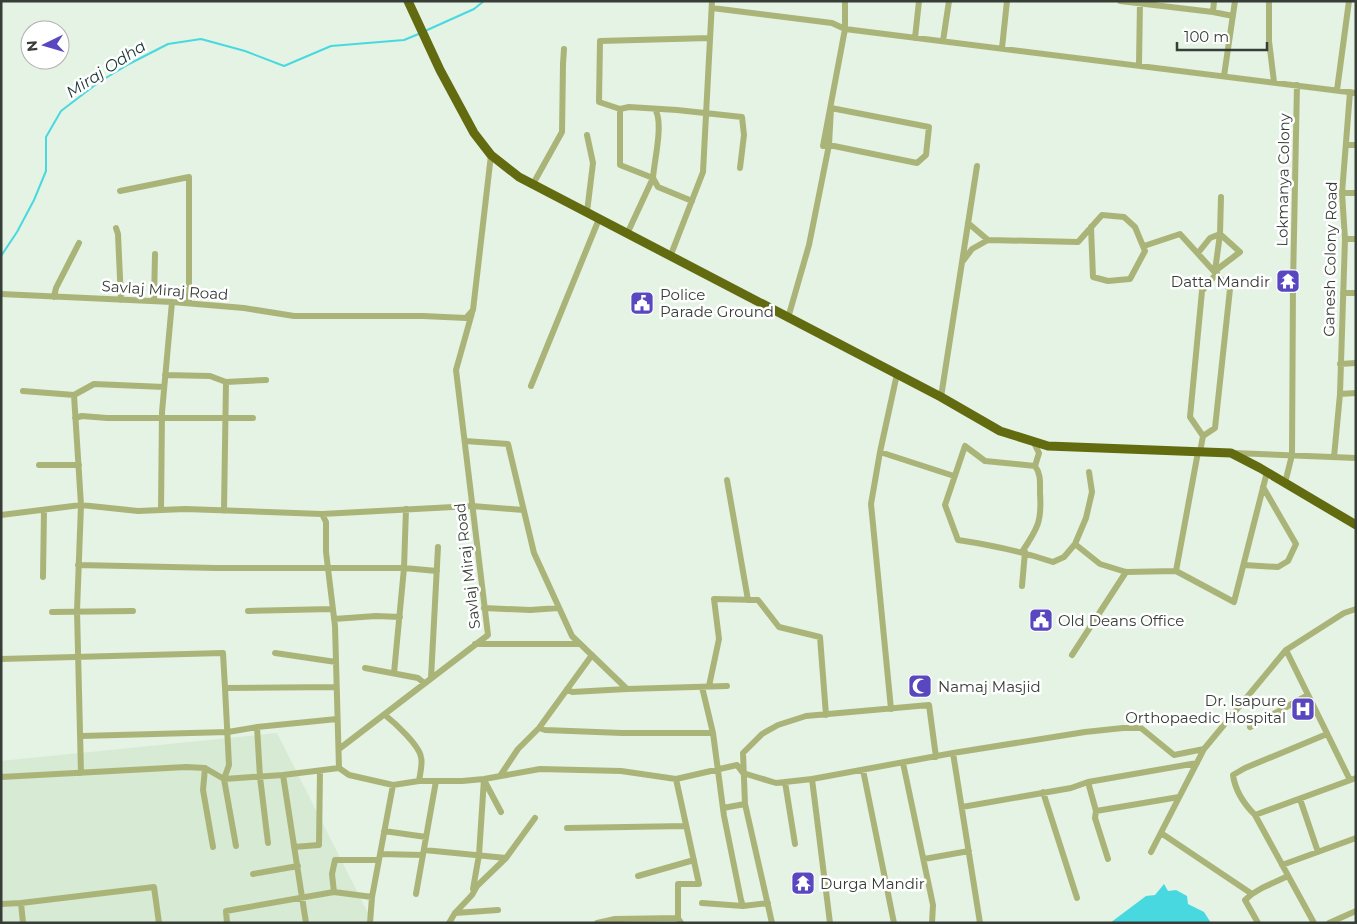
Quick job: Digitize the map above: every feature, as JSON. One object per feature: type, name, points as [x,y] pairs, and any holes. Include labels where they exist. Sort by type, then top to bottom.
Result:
[{"type":"highway","points":[[409,4],[440,70],[474,134],[491,155],[520,177],[941,397],[1000,431],[1048,446],[1231,453],[1267,472],[1356,525]]},
{"type":"street","points":[[830,108],[929,127],[926,155],[917,163],[829,145],[823,146],[830,108],[845,29],[845,1]]},
{"type":"street","points":[[915,38],[919,1]]},
{"type":"street","points":[[943,41],[949,1]]},
{"type":"street","points":[[1002,48],[1007,1]]},
{"type":"street","points":[[1120,1],[1140,2],[1233,16]]},
{"type":"street","points":[[1212,12],[1214,1]]},
{"type":"street","points":[[1224,76],[1235,1]]},
{"type":"street","points":[[1269,1],[1269,41],[1274,82]]},
{"type":"street","points":[[1337,90],[1349,1]]},
{"type":"street","points":[[1139,65],[1140,2]]},
{"type":"street","points":[[670,257],[703,172],[712,5],[832,23],[845,29],[1353,92]]},
{"type":"street","points":[[710,38],[600,41],[599,102],[620,109],[629,107],[706,112],[742,117],[744,135],[740,168]]},
{"type":"street","points":[[533,184],[562,132],[564,49]]},
{"type":"street","name":"Lokmanya Colony","points":[[1285,483],[1292,455],[1293,284],[1298,85]]},
{"type":"street","name":"Ganesh Colony Road","points":[[1334,456],[1340,394],[1345,239],[1342,193],[1353,92]]},
{"type":"street","points":[[620,109],[620,165],[652,178],[658,187],[692,201]]},
{"type":"street","points":[[627,234],[652,178],[659,125],[659,115],[655,109]]},
{"type":"street","points":[[586,212],[593,163],[587,135]]},
{"type":"street","points":[[788,318],[810,245],[829,145]]},
{"type":"street","points":[[1346,145],[1356,145]]},
{"type":"street","name":"Savlaj Miraj Road","points":[[340,749],[488,635],[456,370],[473,310],[491,155]]},
{"type":"street","points":[[941,397],[977,166]]},
{"type":"street","points":[[120,191],[189,177],[189,303]]},
{"type":"street","points":[[1342,193],[1356,193]]},
{"type":"street","points":[[1216,272],[1221,197]]},
{"type":"street","points":[[962,262],[972,249],[988,240],[1078,242],[1091,227],[1102,215],[1124,217],[1135,227],[1145,251],[1130,280],[1108,281],[1093,277],[1091,227]]},
{"type":"street","points":[[531,386],[599,219]]},
{"type":"street","points":[[968,223],[988,240]]},
{"type":"street","points":[[116,228],[118,234],[120,300]]},
{"type":"street","points":[[1144,246],[1180,234],[1230,289],[1215,428],[1203,436],[1176,571]]},
{"type":"street","points":[[1198,253],[1210,238],[1220,234]]},
{"type":"street","points":[[1203,436],[1190,417],[1202,291],[1216,272],[1240,252],[1220,234]]},
{"type":"street","points":[[1345,239],[1356,239]]},
{"type":"street","points":[[54,296],[56,288],[79,243]]},
{"type":"street","points":[[154,301],[155,254]]},
{"type":"street","points":[[1343,294],[1356,293]]},
{"type":"street","name":"Savlaj Miraj Road","points":[[1,294],[189,303],[244,308],[294,316],[466,318],[473,310]]},
{"type":"street","points":[[161,510],[162,418],[172,302]]},
{"type":"street","points":[[1340,364],[1356,363]]},
{"type":"street","points":[[891,709],[871,504],[897,374]]},
{"type":"street","points":[[165,375],[210,376],[226,382],[266,380]]},
{"type":"street","points":[[224,510],[226,382]]},
{"type":"street","points":[[23,391],[74,395],[94,384],[164,387]]},
{"type":"street","points":[[1340,394],[1356,393]]},
{"type":"street","points":[[74,395],[81,505],[77,611],[81,773]]},
{"type":"street","points":[[75,418],[82,416],[107,418],[253,418]]},
{"type":"street","points":[[465,441],[508,444],[534,553],[572,636],[627,688]]},
{"type":"street","points":[[1033,441],[1039,453],[1035,466]]},
{"type":"street","points":[[1022,586],[1023,552],[1034,533],[1041,515],[1040,473],[1035,466],[985,461],[965,446],[946,504],[958,540],[988,544],[1023,552],[1052,562],[1064,557],[1074,544],[1086,518],[1092,492],[1089,472]]},
{"type":"street","points":[[880,452],[954,476]]},
{"type":"street","points":[[1231,453],[1356,458]]},
{"type":"street","points":[[40,466],[79,465]]},
{"type":"street","points":[[1074,544],[1100,564],[1126,572],[1176,571],[1234,602],[1267,472]]},
{"type":"street","points":[[727,480],[748,600]]},
{"type":"street","points":[[1244,565],[1278,567],[1288,561],[1296,544],[1263,487]]},
{"type":"street","points":[[1,515],[81,505],[138,511],[224,510],[322,514],[472,506],[524,510]]},
{"type":"street","points":[[394,673],[404,568],[406,509]]},
{"type":"street","points":[[42,576],[44,510]]},
{"type":"street","points":[[322,514],[326,522],[328,568],[334,619],[337,719],[340,749],[339,768]]},
{"type":"street","points":[[431,678],[438,547]]},
{"type":"street","points":[[78,565],[216,568],[404,568],[437,571]]},
{"type":"street","points":[[1072,655],[1126,572]]},
{"type":"street","points":[[743,906],[723,808],[705,686],[719,639],[714,600],[758,600],[779,627],[820,637],[826,715]]},
{"type":"street","points":[[484,608],[530,610],[559,608]]},
{"type":"street","points":[[248,610],[333,609]]},
{"type":"street","points":[[1151,852],[1204,749],[1286,650],[1344,613],[1356,609]]},
{"type":"street","points":[[52,612],[132,611]]},
{"type":"street","points":[[334,619],[376,616],[400,617]]},
{"type":"street","points":[[475,644],[580,644]]},
{"type":"street","points":[[1255,815],[1353,779],[1327,734],[1286,650]]},
{"type":"street","points":[[1,659],[223,653],[229,764],[224,779],[236,846]]},
{"type":"street","points":[[275,653],[336,662]]},
{"type":"street","points":[[500,776],[518,749],[539,728],[592,655]]},
{"type":"street","points":[[365,668],[418,678],[424,683]]},
{"type":"street","points":[[567,689],[572,692],[627,688],[728,686]]},
{"type":"street","points":[[225,688],[336,687]]},
{"type":"street","points":[[1250,727],[1308,695]]},
{"type":"street","points":[[772,923],[745,804],[743,753],[762,734],[778,725],[806,716],[930,705],[936,757]]},
{"type":"street","points":[[385,715],[410,739],[420,753],[422,758],[419,780]]},
{"type":"street","points":[[81,736],[228,732],[257,727],[337,719]]},
{"type":"street","points":[[257,727],[260,777],[268,843]]},
{"type":"street","points":[[539,728],[545,730],[612,732],[713,733]]},
{"type":"street","points":[[1,777],[186,767],[205,768],[224,779],[283,775],[339,768],[349,775],[392,785],[419,780],[462,781],[484,779],[540,769],[620,770],[676,779],[738,765],[743,773],[776,783],[812,780],[953,754],[1085,732],[1123,728],[1141,728],[1174,755],[1204,749]]},
{"type":"street","points":[[1314,923],[1255,815],[1248,809],[1234,786],[1233,774],[1327,734]]},
{"type":"street","points":[[953,754],[980,923]]},
{"type":"street","points":[[903,763],[934,905],[932,923]]},
{"type":"street","points":[[962,807],[1197,763]]},
{"type":"street","points":[[205,768],[203,790],[213,847]]},
{"type":"street","points":[[863,770],[894,923]]},
{"type":"street","points":[[294,847],[319,845],[320,771]]},
{"type":"street","points":[[283,775],[306,923]]},
{"type":"street","points":[[484,779],[501,812]]},
{"type":"street","points":[[472,895],[479,855],[484,779]]},
{"type":"street","points":[[597,923],[615,919],[680,920],[678,884],[699,884],[676,779]]},
{"type":"street","points":[[812,780],[830,923]]},
{"type":"street","points":[[416,894],[436,781]]},
{"type":"street","points":[[785,782],[795,844]]},
{"type":"street","points":[[1088,782],[1096,811],[1095,818],[1108,858]]},
{"type":"street","points":[[370,923],[372,897],[392,785]]},
{"type":"street","points":[[1044,792],[1077,898]]},
{"type":"street","points":[[1096,811],[1179,798]]},
{"type":"street","points":[[1300,798],[1318,852]]},
{"type":"street","points":[[723,808],[745,804]]},
{"type":"street","points":[[449,923],[477,886],[506,858],[535,818]]},
{"type":"street","points":[[567,828],[686,826]]},
{"type":"street","points":[[384,831],[426,837]]},
{"type":"street","points":[[1161,833],[1252,894]]},
{"type":"street","points":[[1282,865],[1356,838]]},
{"type":"street","points":[[924,859],[968,851]]},
{"type":"street","points":[[334,892],[332,874],[335,860],[424,852],[506,858]]},
{"type":"street","points":[[638,876],[694,860]]},
{"type":"street","points":[[253,874],[298,866]]},
{"type":"street","points":[[1258,923],[1245,900],[1262,888],[1288,876]]},
{"type":"street","points":[[1,904],[154,887],[159,923]]},
{"type":"street","points":[[227,923],[226,911],[334,892],[372,897]]},
{"type":"street","points":[[20,903],[23,923]]},
{"type":"street","points":[[702,903],[743,906],[768,903]]},
{"type":"street","points":[[455,913],[498,910]]},
{"type":"street","points":[[1329,923],[1356,911]]},
{"type":"shaded area","points":[[277,733],[373,923],[1,923],[1,761]]},
{"type":"water","points":[[1164,884],[1168,891],[1176,890],[1187,896],[1188,904],[1204,912],[1211,923],[1110,923],[1146,896],[1155,895]]},
{"type":"waterway","name":"Miraj Odha","points":[[425,31],[474,9],[484,1]]},
{"type":"waterway","name":"Miraj Odha","points":[[1,256],[17,232],[34,200],[46,171],[46,137],[61,111],[99,82],[129,64],[168,44],[201,39],[245,51],[284,66],[331,46],[404,40],[421,33]]},
{"type":"place","name":"Datta Mandir","points":[[1288,281]]},
{"type":"place","name":"Police Parade Ground","points":[[642,303]]},
{"type":"place","name":"Old Deans Office","points":[[1041,620]]},
{"type":"place","name":"Namaj Masjid","points":[[920,686]]},
{"type":"place","name":"Dr. Isapure Orthopaedic Hospital","points":[[1303,709]]},
{"type":"place","name":"Durga Mandir","points":[[803,883]]}]
